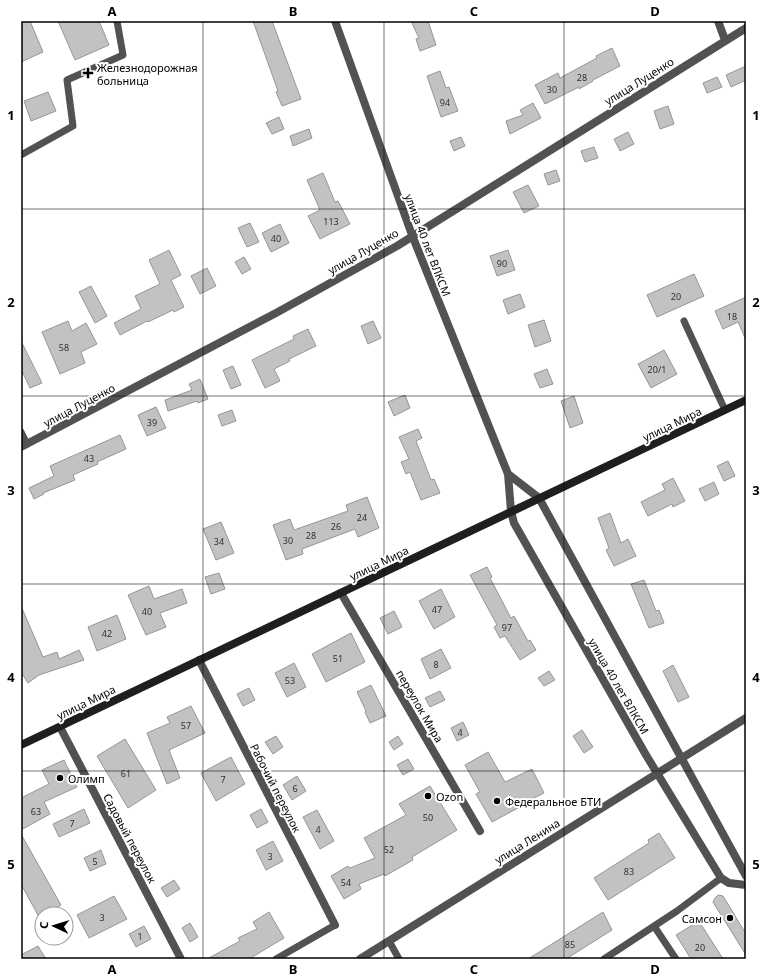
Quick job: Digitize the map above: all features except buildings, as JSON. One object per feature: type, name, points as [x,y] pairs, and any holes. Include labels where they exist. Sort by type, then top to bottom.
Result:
[{"type":"main road","name":"улица Мира","points":[[21,745],[746,400]]},
{"type":"street","name":"улица 40 лет ВЛКСМ","points":[[335,21],[412,235],[508,474],[511,511],[514,523],[657,773],[721,878]]},
{"type":"street","points":[[718,21],[725,40]]},
{"type":"street","name":"улица Луценко","points":[[24,446],[276,313],[397,246],[412,235],[746,28]]},
{"type":"street","name":"улица 40 лет ВЛКСМ","points":[[508,474],[539,498],[743,866],[746,876]]},
{"type":"street","name":"переулок Мира","points":[[341,593],[480,831]]},
{"type":"street","name":"Рабочий переулок","points":[[199,660],[334,925]]},
{"type":"street","name":"улица Ленина","points":[[360,959],[746,718]]},
{"type":"street","name":"Садовый переулок","points":[[60,727],[181,959]]},
{"type":"street","points":[[721,878],[729,883],[746,885]]},
{"type":"lane","points":[[21,154],[73,126],[67,80],[123,55],[117,21]]},
{"type":"lane","points":[[684,321],[725,410]]},
{"type":"lane","points":[[21,432],[24,446]]},
{"type":"lane","points":[[604,959],[654,926],[721,878]]},
{"type":"lane","points":[[276,959],[334,925]]},
{"type":"lane","points":[[654,926],[676,959]]},
{"type":"lane","points":[[389,941],[399,959]]},
{"type":"place","name":"Железнодорожная больница","points":[[88,73]]},
{"type":"place","name":"Олимп","points":[[60,778]]},
{"type":"place","name":"Ozon","points":[[428,796]]},
{"type":"place","name":"Федеральное БТИ","points":[[497,801]]},
{"type":"place","name":"Самсон","points":[[730,918]]}]
